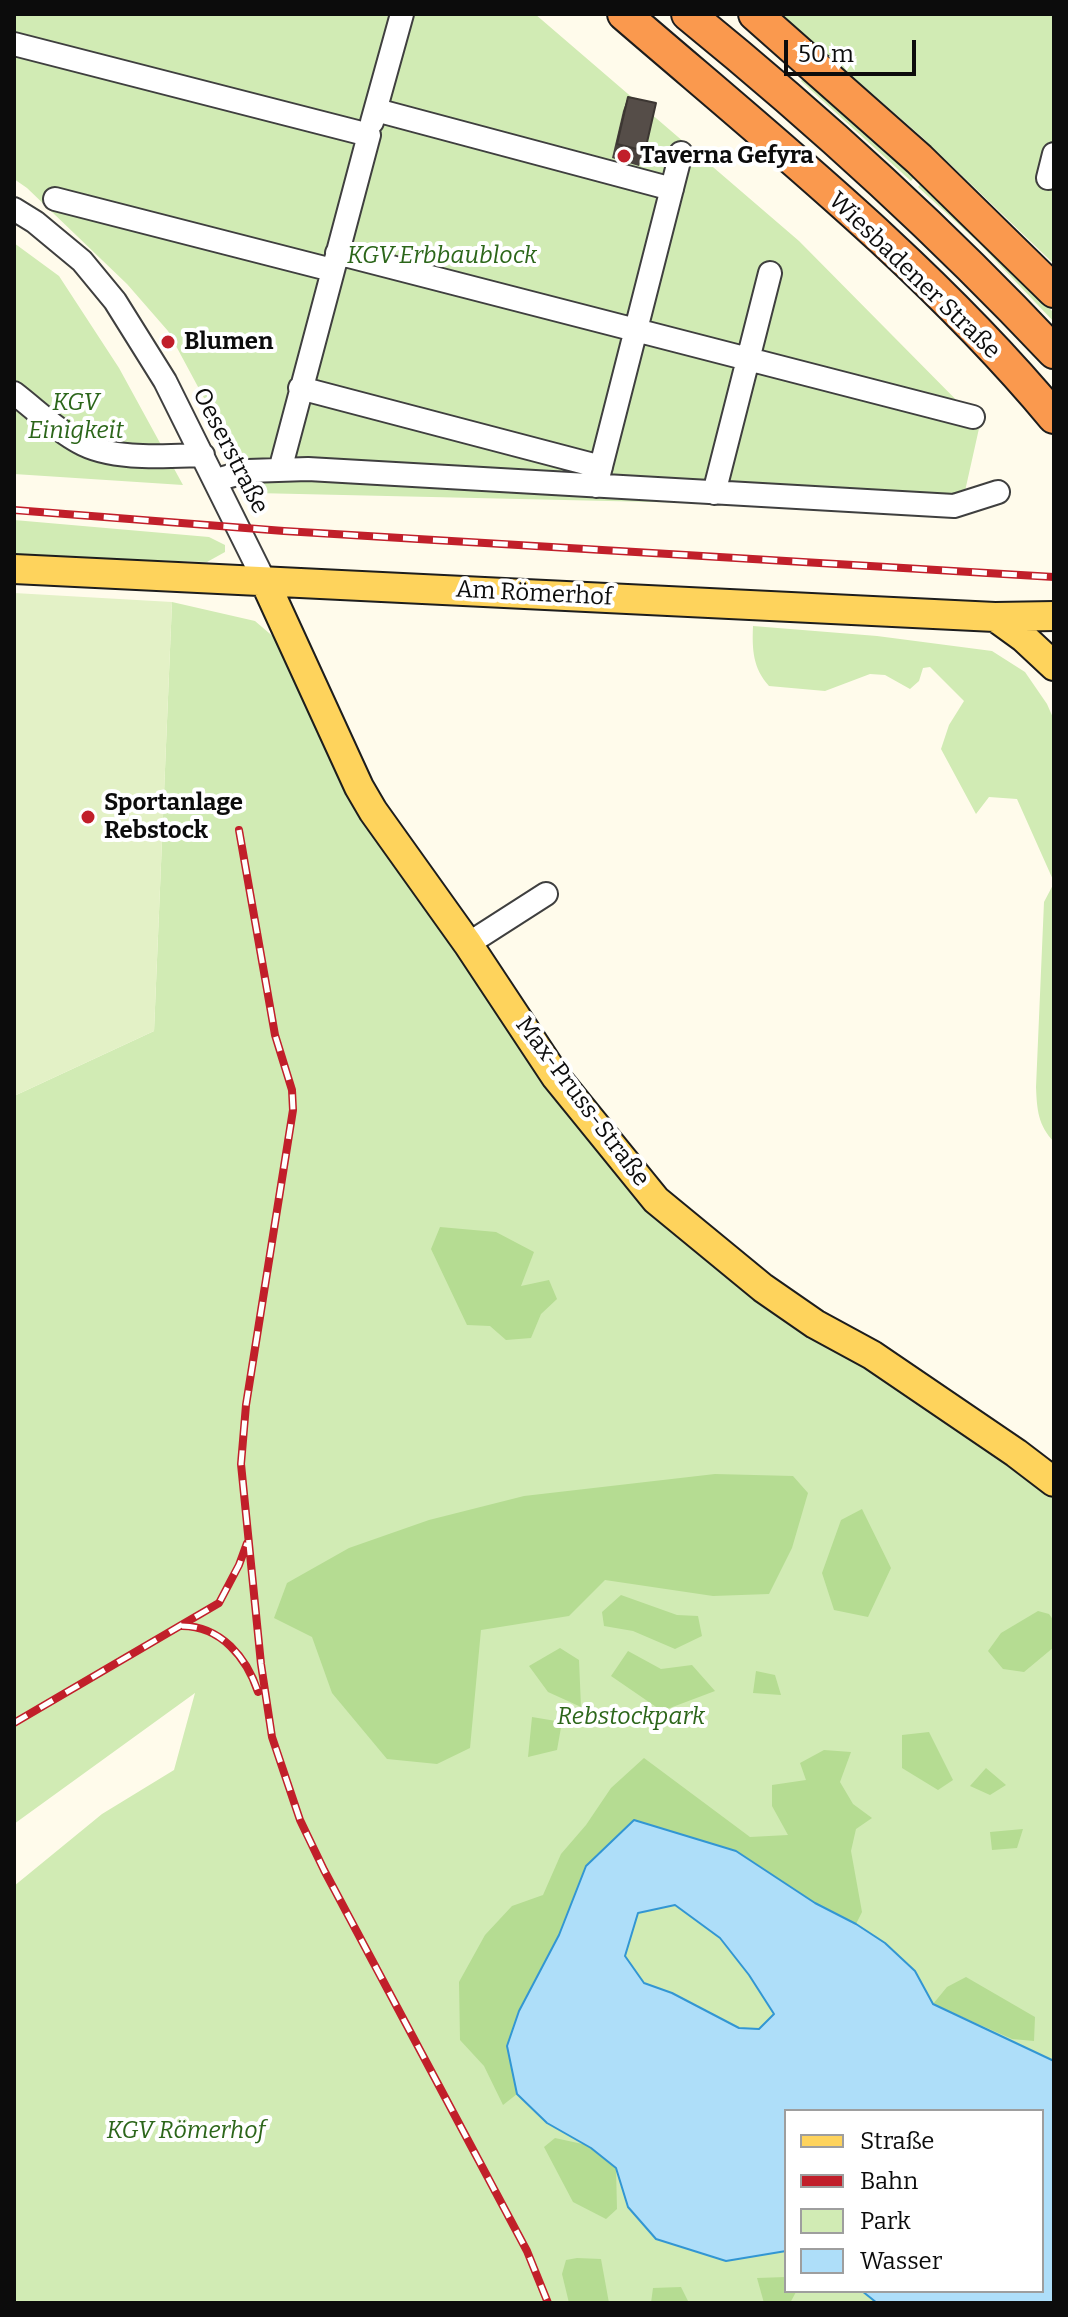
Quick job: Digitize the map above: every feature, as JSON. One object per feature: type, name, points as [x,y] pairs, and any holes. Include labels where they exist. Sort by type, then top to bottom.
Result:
[{"type":"highway","name":"Wiesbadener Straße","points":[[624,14],[748,120],[938,294],[1054,417]]},
{"type":"highway","name":"Wiesbadener Straße","points":[[688,14],[874,173],[981,275],[1054,352]]},
{"type":"highway","points":[[755,14],[919,159],[1054,291]]},
{"type":"main road","name":"Am Römerhof","points":[[14,569],[995,617],[1054,616]]},
{"type":"main road","name":"Max-Pruss-Straße","points":[[265,582],[359,787],[384,828],[468,944],[556,1077],[656,1200],[763,1288],[815,1324],[872,1355],[1054,1482]]},
{"type":"main road","points":[[995,617],[1054,666]]},
{"type":"street","points":[[280,470],[402,14]]},
{"type":"street","points":[[14,44],[369,135]]},
{"type":"street","points":[[376,110],[672,189]]},
{"type":"street","points":[[598,476],[681,153]]},
{"type":"street","points":[[1048,178],[1054,154]]},
{"type":"street","points":[[55,199],[637,329],[973,417]]},
{"type":"street","name":"Oeserstraße","points":[[14,209],[35,222],[82,261],[115,301],[165,381],[265,582]]},
{"type":"street","points":[[714,493],[770,273]]},
{"type":"street","points":[[300,388],[598,476]]},
{"type":"street","points":[[14,393],[79,442],[100,450],[154,457],[203,455]]},
{"type":"street","points":[[216,480],[248,471],[308,469],[598,476],[714,493],[954,506],[998,492]]},
{"type":"street","points":[[468,944],[546,894]]},
{"type":"green space","name":"KGV Erbbaublock","points":[[14,14],[535,14],[799,241],[980,424],[961,509],[255,493],[168,331],[127,284],[14,179]]},
{"type":"green space","points":[[781,14],[1054,14],[1054,264],[923,138]]},
{"type":"green space","points":[[805,76],[916,175],[911,181],[801,81]]},
{"type":"green space","points":[[923,181],[1054,313],[1054,322],[978,242],[918,187]]},
{"type":"green space","name":"KGV Einigkeit","points":[[14,243],[59,276],[119,368],[183,485],[14,474]]},
{"type":"green space","points":[[14,520],[209,537],[225,545],[225,552],[207,562],[14,556]]},
{"type":"green space","name":"Sportanlage Rebstock","points":[[14,593],[172,602],[154,1031],[14,1096]]},
{"type":"green space","name":"Rebstockpark","points":[[172,602],[255,621],[276,639],[367,818],[646,1204],[1012,1456],[1054,1498],[1054,2303],[14,2303],[14,1886],[102,1814],[174,1770],[195,1693],[14,1824],[14,1096],[154,1031]]},
{"type":"green space","points":[[753,626],[877,636],[992,651],[1025,672],[1054,720],[1054,882],[1017,799],[989,797],[976,814],[941,749],[949,725],[964,701],[930,667],[923,668],[919,681],[910,689],[885,675],[870,674],[825,691],[769,686],[755,658]]},
{"type":"green space","points":[[1054,883],[1054,1142],[1039,1117],[1036,1087],[1044,902]]},
{"type":"green space","points":[[440,1227],[496,1232],[534,1252],[521,1286],[549,1280],[557,1299],[541,1314],[531,1338],[506,1340],[490,1326],[467,1325],[431,1249]]},
{"type":"green space","points":[[715,1474],[793,1476],[808,1493],[792,1548],[769,1594],[713,1596],[605,1580],[569,1616],[481,1630],[470,1748],[437,1764],[387,1759],[332,1693],[312,1637],[274,1618],[287,1583],[349,1548],[429,1520],[524,1496]]},
{"type":"green space","points":[[862,1509],[891,1568],[868,1617],[834,1610],[822,1573],[841,1520]]},
{"type":"green space","points":[[621,1595],[677,1615],[698,1616],[702,1636],[675,1649],[633,1631],[604,1626],[602,1612]]},
{"type":"green space","points":[[1038,1611],[1049,1614],[1054,1621],[1054,1647],[1024,1672],[1003,1669],[988,1651],[1001,1633]]},
{"type":"green space","points":[[560,1648],[579,1660],[581,1707],[548,1692],[529,1666]]},
{"type":"green space","points":[[628,1651],[661,1669],[692,1665],[715,1691],[662,1711],[611,1676]]},
{"type":"green space","points":[[756,1671],[775,1675],[781,1695],[753,1693]]},
{"type":"green space","points":[[532,1717],[562,1722],[557,1750],[528,1757]]},
{"type":"green space","points":[[929,1732],[953,1780],[938,1790],[902,1768],[902,1735]]},
{"type":"green space","points":[[824,1750],[851,1752],[840,1782],[853,1804],[872,1818],[856,1829],[851,1851],[862,1912],[856,1924],[815,1903],[586,1867],[559,1935],[519,2011],[507,2046],[517,2094],[503,2105],[484,2066],[460,2040],[459,1982],[485,1935],[512,1906],[543,1895],[561,1854],[586,1825],[611,1788],[644,1758],[750,1837],[788,1835],[772,1806],[772,1785],[806,1780],[800,1763]]},
{"type":"green space","points":[[986,1768],[1006,1785],[990,1795],[970,1786]]},
{"type":"green space","points":[[1023,1829],[1017,1848],[992,1850],[990,1832]]},
{"type":"green space","points":[[966,1977],[1035,2017],[1034,2041],[1012,2039],[933,2004],[947,1987]]},
{"type":"green space","points":[[555,2138],[587,2145],[616,2168],[617,2209],[606,2219],[573,2202],[544,2147]]},
{"type":"green space","points":[[601,2259],[609,2303],[569,2303],[562,2274],[566,2260]]},
{"type":"green space","points":[[784,2277],[784,2293],[795,2293],[790,2303],[764,2303],[757,2278]]},
{"type":"green space","points":[[681,2287],[689,2303],[651,2303],[653,2288]]},
{"type":"water","points":[[634,1820],[736,1851],[815,1903],[885,1943],[915,1971],[933,2004],[1054,2061],[1054,2303],[877,2303],[864,2293],[1044,2293],[1044,2109],[784,2109],[784,2251],[726,2261],[656,2239],[628,2207],[616,2168],[591,2148],[547,2123],[517,2094],[507,2046],[519,2011],[559,1935],[586,1866]],"holes":[[[675,1905],[720,1938],[774,2014],[759,2029],[739,2028],[672,1993],[644,1983],[625,1956],[638,1913]]]},
{"type":"building","points":[[628,97],[656,103],[645,151],[617,144]]},
{"type":"railway","points":[[14,510],[284,531],[1054,577]]},
{"type":"railway","points":[[239,830],[275,1035],[292,1090],[293,1110],[246,1405],[241,1464],[261,1664],[272,1737],[300,1820],[324,1870],[527,2251],[548,2303]]},
{"type":"railway","points":[[14,1723],[219,1603],[247,1543]]},
{"type":"railway","points":[[182,1626],[209,1632],[230,1646],[247,1667],[258,1692]]},
{"type":"place","name":"Taverna Gefyra","points":[[624,156]]},
{"type":"place","name":"Blumen","points":[[168,342]]},
{"type":"place","name":"Sportanlage Rebstock","points":[[88,817]]},
{"type":"park label","name":"KGV Römerhof","points":[[186,2131]]}]
